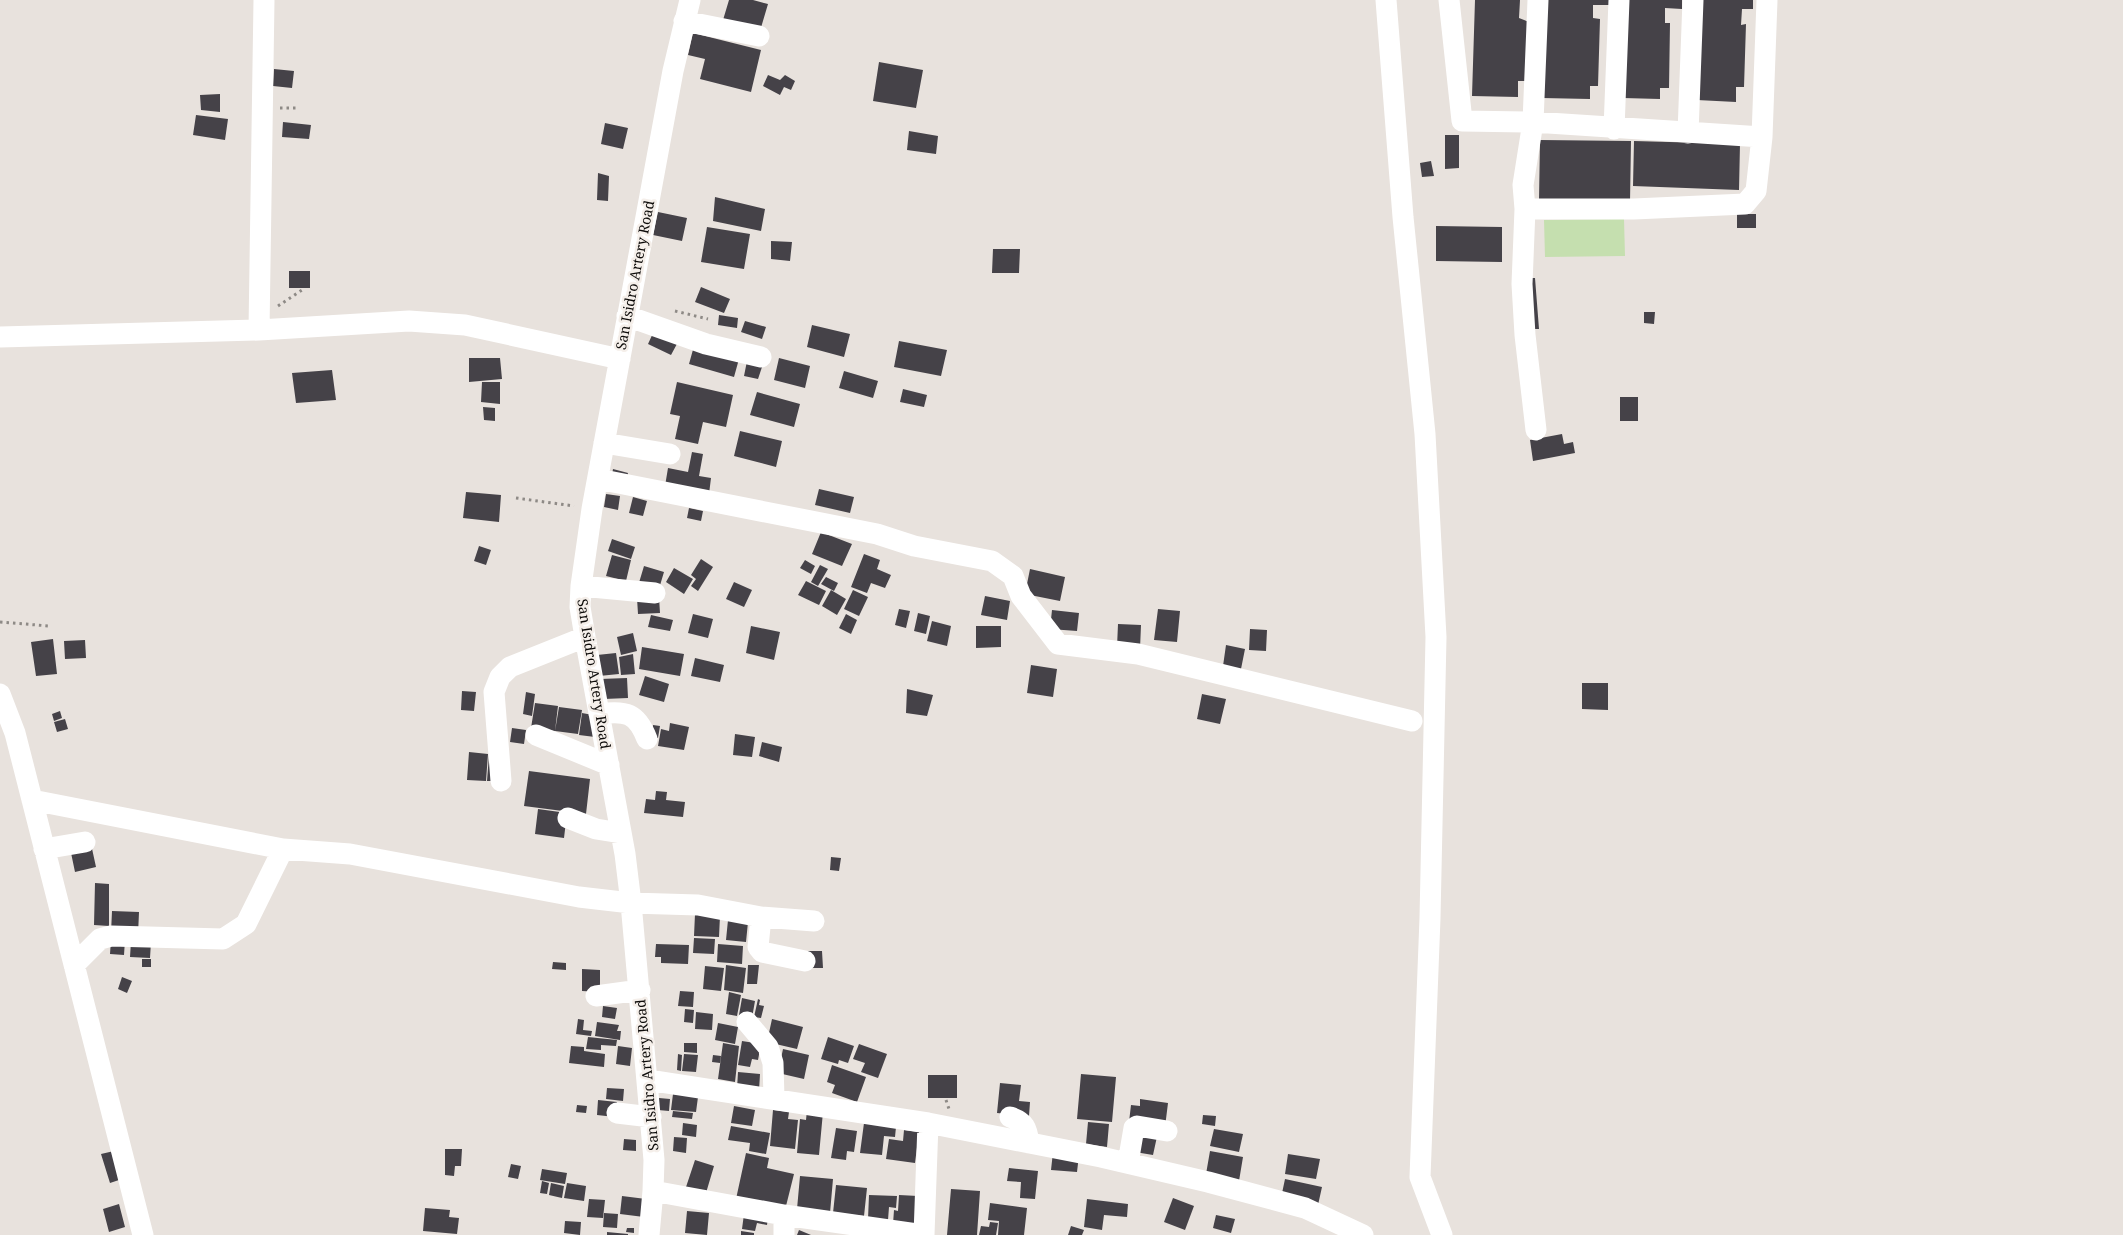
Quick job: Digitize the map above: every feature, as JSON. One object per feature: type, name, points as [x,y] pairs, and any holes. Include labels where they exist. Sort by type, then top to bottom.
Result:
[{"type":"street","points":[[259,330],[264,0]]},
{"type":"street","name":"San Isidro Artery Road","points":[[649,1235],[654,1191],[651,1117],[631,903],[621,833],[580,607],[580,586],[627,316],[684,21],[690,0]]},
{"type":"street","points":[[1386,0],[1403,217],[1425,434],[1436,637],[1430,918],[1420,1177],[1442,1235]]},
{"type":"street","points":[[1450,0],[1462,121],[1533,122],[1762,138]]},
{"type":"street","points":[[1536,430],[1525,336],[1522,284],[1525,209],[1523,185],[1533,122],[1538,0]]},
{"type":"street","points":[[1614,129],[1618,0]]},
{"type":"street","points":[[1688,133],[1693,0]]},
{"type":"street","points":[[1525,209],[1634,209],[1745,204],[1756,191],[1762,138],[1768,0]]},
{"type":"street","points":[[684,21],[759,36]]},
{"type":"street","points":[[627,316],[706,344],[761,357]]},
{"type":"street","points":[[0,337],[259,330],[408,321],[465,325],[620,359]]},
{"type":"street","points":[[604,443],[670,454]]},
{"type":"street","points":[[598,479],[878,534],[914,546],[992,561],[1013,576],[1021,596],[1058,644],[1138,654],[1412,721]]},
{"type":"street","points":[[580,586],[655,593]]},
{"type":"street","points":[[501,780],[494,692],[500,677],[510,666],[585,637]]},
{"type":"street","points":[[0,694],[15,733],[143,1235]]},
{"type":"street","points":[[599,714],[615,712],[632,716],[641,724],[647,739]]},
{"type":"street","points":[[536,735],[609,765]]},
{"type":"street","points":[[32,800],[282,850],[350,854],[579,897],[631,903],[698,905],[761,917],[814,921]]},
{"type":"street","points":[[568,818],[596,829],[621,833]]},
{"type":"street","points":[[44,849],[85,842]]},
{"type":"street","points":[[74,965],[92,945],[100,939],[111,936],[223,939],[246,924],[282,850]]},
{"type":"street","points":[[761,917],[758,947],[762,952],[805,961]]},
{"type":"street","points":[[596,996],[640,990]]},
{"type":"street","points":[[747,1022],[768,1047],[773,1062],[774,1098]]},
{"type":"street","points":[[648,1080],[928,1123],[1128,1163],[1305,1208],[1363,1235]]},
{"type":"street","points":[[617,1113],[651,1117]]},
{"type":"street","points":[[1010,1117],[1019,1120],[1026,1127],[1029,1143]]},
{"type":"street","points":[[654,1191],[784,1225],[924,1235],[928,1123]]},
{"type":"street","points":[[1128,1163],[1134,1128],[1136,1126],[1167,1131]]},
{"type":"path","points":[[516,498],[592,509]]},
{"type":"path","points":[[0,622],[49,626]]},
{"type":"green space","points":[[1624,219],[1625,256],[1545,257],[1544,220]]},
{"type":"building","points":[[729,0],[753,0],[768,4],[760,31],[723,20]]},
{"type":"building","points":[[1475,0],[1520,0],[1519,18],[1529,22],[1527,81],[1518,81],[1518,97],[1472,96]]},
{"type":"building","points":[[1545,0],[1609,0],[1609,5],[1593,5],[1593,18],[1600,19],[1598,86],[1590,86],[1590,99],[1542,98]]},
{"type":"building","points":[[1626,0],[1682,0],[1682,9],[1665,8],[1665,23],[1670,23],[1669,88],[1660,88],[1660,99],[1623,98]]},
{"type":"building","points":[[1701,0],[1753,0],[1753,9],[1742,9],[1741,25],[1746,24],[1744,87],[1736,87],[1736,102],[1697,100]]},
{"type":"building","points":[[693,33],[761,50],[751,92],[700,79],[705,59],[688,55]]},
{"type":"building","points":[[879,62],[923,70],[916,108],[873,101]]},
{"type":"building","points":[[274,69],[294,71],[292,88],[273,86]]},
{"type":"building","points":[[768,75],[780,80],[785,75],[795,81],[791,90],[784,87],[780,95],[763,86]]},
{"type":"building","points":[[220,94],[220,112],[201,110],[200,95]]},
{"type":"building","points":[[196,115],[228,119],[225,140],[193,135]]},
{"type":"building","points":[[283,122],[311,125],[309,139],[282,137]]},
{"type":"building","points":[[605,123],[628,128],[623,149],[601,144]]},
{"type":"building","points":[[909,131],[938,136],[936,154],[907,150]]},
{"type":"building","points":[[1445,135],[1459,135],[1459,168],[1445,169]]},
{"type":"building","points":[[1540,140],[1631,141],[1630,202],[1539,200]]},
{"type":"building","points":[[1634,141],[1740,144],[1739,190],[1633,186]]},
{"type":"building","points":[[1431,161],[1434,176],[1422,177],[1420,163]]},
{"type":"building","points":[[598,173],[609,176],[608,201],[597,200]]},
{"type":"building","points":[[715,197],[765,209],[761,231],[713,221]]},
{"type":"building","points":[[658,212],[687,218],[682,241],[653,235]]},
{"type":"building","points":[[1737,214],[1756,214],[1756,228],[1737,228]]},
{"type":"building","points":[[1436,226],[1502,227],[1502,262],[1436,261]]},
{"type":"building","points":[[707,227],[750,234],[744,269],[701,262]]},
{"type":"building","points":[[771,241],[792,242],[790,261],[771,259]]},
{"type":"building","points":[[993,249],[1020,249],[1019,273],[992,273]]},
{"type":"building","points":[[289,271],[310,271],[310,288],[289,288]]},
{"type":"building","points":[[1524,278],[1535,278],[1539,329],[1528,329]]},
{"type":"building","points":[[701,287],[730,299],[724,313],[695,302]]},
{"type":"building","points":[[1644,312],[1655,312],[1654,324],[1644,323]]},
{"type":"building","points":[[719,315],[738,318],[737,328],[718,325]]},
{"type":"building","points":[[745,321],[766,327],[762,339],[741,332]]},
{"type":"building","points":[[812,325],[850,334],[844,357],[807,347]]},
{"type":"building","points":[[654,331],[678,342],[671,355],[648,344]]},
{"type":"building","points":[[899,341],[947,350],[941,376],[894,367]]},
{"type":"building","points":[[694,346],[739,359],[734,377],[689,364]]},
{"type":"building","points":[[469,358],[500,358],[502,379],[469,382]]},
{"type":"building","points":[[779,358],[810,366],[805,388],[774,380]]},
{"type":"building","points":[[747,361],[763,364],[758,379],[744,376]]},
{"type":"building","points":[[332,370],[336,400],[296,403],[292,373]]},
{"type":"building","points":[[844,371],[878,381],[873,398],[839,388]]},
{"type":"building","points":[[482,382],[500,382],[500,404],[481,402]]},
{"type":"building","points":[[677,382],[733,395],[726,427],[703,422],[698,444],[675,439],[680,416],[670,414]]},
{"type":"building","points":[[903,389],[927,395],[924,407],[900,402]]},
{"type":"building","points":[[757,392],[800,404],[794,427],[750,415]]},
{"type":"building","points":[[1620,397],[1638,397],[1638,421],[1620,421]]},
{"type":"building","points":[[483,407],[495,408],[495,421],[484,420]]},
{"type":"building","points":[[740,431],[782,441],[776,467],[734,456]]},
{"type":"building","points":[[1562,434],[1564,444],[1573,442],[1575,453],[1533,461],[1530,440]]},
{"type":"building","points":[[692,452],[703,454],[699,476],[711,478],[709,494],[665,486],[668,468],[688,472]]},
{"type":"building","points":[[613,469],[628,473],[626,482],[611,480]]},
{"type":"building","points":[[819,489],[854,497],[850,513],[815,505]]},
{"type":"building","points":[[466,492],[501,495],[499,522],[463,518]]},
{"type":"building","points":[[606,494],[620,496],[618,510],[604,507]]},
{"type":"building","points":[[633,497],[647,501],[643,516],[629,513]]},
{"type":"building","points":[[689,508],[703,511],[701,521],[687,518]]},
{"type":"building","points":[[821,532],[852,544],[842,566],[812,554]]},
{"type":"building","points":[[612,539],[635,547],[631,559],[608,551]]},
{"type":"building","points":[[479,546],[491,550],[486,565],[474,561]]},
{"type":"building","points":[[864,554],[880,560],[877,569],[891,575],[885,588],[871,583],[867,593],[851,587]]},
{"type":"building","points":[[612,555],[631,560],[626,581],[606,576]]},
{"type":"building","points":[[701,559],[713,567],[698,591],[691,586],[696,579],[691,575]]},
{"type":"building","points":[[805,560],[815,566],[811,574],[800,568]]},
{"type":"building","points":[[820,565],[828,569],[818,586],[811,582]]},
{"type":"building","points":[[644,566],[664,572],[658,592],[638,586]]},
{"type":"building","points":[[674,568],[693,579],[684,594],[666,582]]},
{"type":"building","points":[[1030,569],[1065,577],[1060,601],[1025,594]]},
{"type":"building","points":[[826,577],[838,583],[834,591],[821,584]]},
{"type":"building","points":[[806,581],[826,591],[819,605],[798,595]]},
{"type":"building","points":[[734,582],[752,590],[744,607],[726,599]]},
{"type":"building","points":[[831,590],[846,599],[837,615],[822,606]]},
{"type":"building","points":[[853,590],[868,597],[859,616],[844,609]]},
{"type":"building","points":[[985,596],[1010,601],[1007,620],[981,615]]},
{"type":"building","points":[[659,597],[660,613],[638,614],[637,598]]},
{"type":"building","points":[[899,609],[910,611],[906,628],[895,625]]},
{"type":"building","points":[[1158,609],[1180,611],[1177,642],[1154,640]]},
{"type":"building","points":[[1052,610],[1079,613],[1077,631],[1050,629]]},
{"type":"building","points":[[918,613],[930,616],[926,634],[914,631]]},
{"type":"building","points":[[693,614],[713,619],[708,638],[688,633]]},
{"type":"building","points":[[846,614],[857,620],[851,634],[839,628]]},
{"type":"building","points":[[651,615],[673,620],[670,631],[648,627]]},
{"type":"building","points":[[932,621],[951,626],[947,646],[927,641]]},
{"type":"building","points":[[1118,624],[1141,625],[1140,649],[1117,647]]},
{"type":"building","points":[[751,626],[780,632],[774,660],[746,653]]},
{"type":"building","points":[[976,626],[1001,626],[1001,647],[976,648]]},
{"type":"building","points":[[1250,629],[1267,630],[1266,651],[1249,650]]},
{"type":"building","points":[[633,633],[637,651],[621,655],[617,637]]},
{"type":"building","points":[[53,639],[57,674],[36,676],[31,642]]},
{"type":"building","points":[[85,640],[86,658],[65,659],[64,641]]},
{"type":"building","points":[[1226,645],[1245,649],[1241,669],[1223,666]]},
{"type":"building","points":[[642,647],[684,654],[680,676],[639,669]]},
{"type":"building","points":[[616,653],[619,674],[599,676],[597,655]]},
{"type":"building","points":[[633,654],[635,674],[621,675],[619,657]]},
{"type":"building","points":[[695,658],[724,665],[720,682],[691,676]]},
{"type":"building","points":[[1031,665],[1057,669],[1053,697],[1027,693]]},
{"type":"building","points":[[645,676],[669,684],[664,702],[639,695]]},
{"type":"building","points":[[627,678],[628,698],[604,699],[600,679]]},
{"type":"building","points":[[1582,683],[1608,683],[1608,710],[1582,709]]},
{"type":"building","points":[[907,689],[933,695],[927,716],[906,713]]},
{"type":"building","points":[[462,691],[476,692],[474,711],[461,710]]},
{"type":"building","points":[[526,692],[535,694],[532,716],[523,714]]},
{"type":"building","points":[[1202,694],[1226,699],[1220,724],[1197,719]]},
{"type":"building","points":[[535,703],[558,706],[555,731],[531,728]]},
{"type":"building","points":[[559,707],[582,710],[578,734],[555,731]]},
{"type":"building","points":[[60,711],[62,718],[54,721],[52,714]]},
{"type":"building","points":[[582,713],[598,716],[595,737],[579,735]]},
{"type":"building","points":[[65,719],[68,729],[57,732],[54,722]]},
{"type":"building","points":[[670,723],[689,727],[684,750],[658,746],[661,729],[669,731]]},
{"type":"building","points":[[653,725],[660,726],[658,738],[651,737]]},
{"type":"building","points":[[512,728],[526,730],[524,744],[510,742]]},
{"type":"building","points":[[735,734],[755,737],[752,757],[733,755]]},
{"type":"building","points":[[762,742],[782,747],[779,762],[759,756]]},
{"type":"building","points":[[469,752],[488,754],[486,781],[467,780]]},
{"type":"building","points":[[489,755],[493,781],[487,781]]},
{"type":"building","points":[[529,771],[590,779],[586,814],[524,806]]},
{"type":"building","points":[[656,791],[667,792],[666,800],[685,802],[683,817],[644,813],[646,799],[655,800]]},
{"type":"building","points":[[538,809],[567,813],[564,838],[535,834]]},
{"type":"building","points":[[91,844],[96,867],[75,872],[70,848]]},
{"type":"building","points":[[831,857],[841,858],[839,871],[830,870]]},
{"type":"building","points":[[95,883],[109,884],[109,926],[94,925]]},
{"type":"building","points":[[112,911],[139,912],[138,935],[111,933]]},
{"type":"building","points":[[695,914],[720,916],[719,937],[694,936]]},
{"type":"building","points":[[728,920],[748,922],[746,942],[726,940]]},
{"type":"building","points":[[694,938],[715,939],[714,954],[693,953]]},
{"type":"building","points":[[111,939],[125,940],[124,955],[110,954]]},
{"type":"building","points":[[131,941],[151,942],[150,958],[130,957]]},
{"type":"building","points":[[656,944],[689,945],[688,964],[661,963],[661,957],[655,957]]},
{"type":"building","points":[[718,944],[743,946],[742,964],[717,962]]},
{"type":"building","points":[[807,951],[822,951],[823,968],[807,968]]},
{"type":"building","points":[[142,959],[151,959],[151,967],[142,967]]},
{"type":"building","points":[[553,962],[566,963],[566,970],[552,969]]},
{"type":"building","points":[[726,965],[746,968],[743,993],[724,990]]},
{"type":"building","points":[[748,965],[759,965],[757,984],[747,984]]},
{"type":"building","points":[[705,966],[724,968],[721,991],[703,989]]},
{"type":"building","points":[[582,969],[600,970],[600,992],[582,991]]},
{"type":"building","points":[[122,977],[132,981],[127,993],[118,989]]},
{"type":"building","points":[[680,991],[694,992],[693,1007],[678,1006]]},
{"type":"building","points":[[729,992],[741,995],[737,1016],[726,1014]]},
{"type":"building","points":[[742,998],[755,1001],[752,1018],[739,1015]]},
{"type":"building","points":[[758,999],[760,1000],[759,1005],[764,1006],[761,1018],[754,1017]]},
{"type":"building","points":[[603,1006],[617,1008],[615,1019],[602,1017]]},
{"type":"building","points":[[685,1009],[694,1010],[693,1023],[684,1022]]},
{"type":"building","points":[[696,1012],[713,1014],[712,1030],[695,1029]]},
{"type":"building","points":[[578,1019],[584,1020],[583,1030],[592,1031],[591,1036],[576,1034]]},
{"type":"building","points":[[772,1019],[803,1027],[797,1049],[767,1042]]},
{"type":"building","points":[[597,1022],[619,1025],[617,1031],[621,1031],[620,1040],[595,1036]]},
{"type":"building","points":[[718,1023],[738,1027],[735,1044],[715,1040]]},
{"type":"building","points":[[588,1037],[617,1040],[616,1046],[601,1045],[601,1050],[586,1049]]},
{"type":"building","points":[[828,1037],[854,1046],[848,1063],[839,1060],[838,1064],[821,1059]]},
{"type":"building","points":[[742,1041],[761,1044],[758,1060],[752,1059],[750,1067],[738,1065]]},
{"type":"building","points":[[684,1043],[697,1043],[697,1053],[684,1052]]},
{"type":"building","points":[[723,1043],[739,1046],[735,1082],[718,1079]]},
{"type":"building","points":[[859,1044],[887,1054],[878,1078],[861,1072],[865,1063],[853,1059]]},
{"type":"building","points":[[571,1046],[584,1047],[584,1051],[605,1054],[604,1067],[569,1063]]},
{"type":"building","points":[[618,1046],[632,1048],[630,1066],[616,1064]]},
{"type":"building","points":[[783,1049],[809,1055],[804,1079],[778,1073]]},
{"type":"building","points":[[678,1054],[682,1055],[681,1071],[677,1070]]},
{"type":"building","points":[[684,1054],[698,1055],[696,1072],[682,1071]]},
{"type":"building","points":[[713,1055],[721,1056],[720,1063],[712,1062]]},
{"type":"building","points":[[832,1065],[866,1077],[857,1102],[832,1093],[835,1085],[827,1082]]},
{"type":"building","points":[[738,1072],[760,1074],[759,1091],[737,1089]]},
{"type":"building","points":[[1081,1074],[1116,1077],[1112,1122],[1077,1119]]},
{"type":"building","points":[[928,1075],[957,1075],[957,1098],[928,1098]]},
{"type":"building","points":[[1000,1083],[1021,1085],[1019,1101],[1030,1102],[1029,1116],[997,1113]]},
{"type":"building","points":[[607,1088],[624,1089],[623,1101],[606,1099]]},
{"type":"building","points":[[673,1094],[698,1097],[696,1112],[671,1110]]},
{"type":"building","points":[[659,1098],[670,1099],[669,1111],[658,1110]]},
{"type":"building","points":[[1140,1099],[1168,1103],[1165,1127],[1129,1122],[1131,1105],[1140,1106]]},
{"type":"building","points":[[598,1100],[617,1102],[615,1117],[597,1115]]},
{"type":"building","points":[[577,1105],[587,1106],[586,1113],[576,1112]]},
{"type":"building","points":[[734,1106],[755,1110],[752,1126],[731,1123]]},
{"type":"building","points":[[773,1110],[789,1112],[788,1119],[798,1120],[795,1149],[770,1146]]},
{"type":"building","points":[[807,1110],[823,1112],[819,1155],[797,1153],[800,1119],[806,1120]]},
{"type":"building","points":[[673,1111],[693,1113],[692,1119],[672,1117]]},
{"type":"building","points":[[1203,1115],[1216,1116],[1215,1126],[1202,1124]]},
{"type":"building","points":[[1088,1122],[1109,1124],[1107,1147],[1086,1144]]},
{"type":"building","points":[[683,1123],[697,1125],[696,1137],[682,1135]]},
{"type":"building","points":[[864,1123],[896,1127],[895,1137],[884,1136],[882,1155],[860,1153]]},
{"type":"building","points":[[731,1126],[770,1133],[766,1154],[749,1151],[750,1143],[728,1140]]},
{"type":"building","points":[[836,1128],[857,1131],[854,1152],[847,1151],[846,1160],[831,1158]]},
{"type":"building","points":[[1139,1129],[1158,1132],[1153,1155],[1135,1152]]},
{"type":"building","points":[[1214,1129],[1243,1134],[1239,1152],[1210,1146]]},
{"type":"building","points":[[904,1130],[919,1132],[915,1163],[886,1159],[889,1139],[903,1141]]},
{"type":"building","points":[[674,1137],[687,1138],[686,1153],[673,1151]]},
{"type":"building","points":[[624,1139],[636,1140],[636,1151],[623,1150]]},
{"type":"building","points":[[445,1149],[462,1149],[461,1166],[455,1166],[454,1176],[445,1175]]},
{"type":"building","points":[[114,1151],[122,1179],[110,1183],[101,1154]]},
{"type":"building","points":[[1210,1151],[1243,1157],[1239,1181],[1206,1174]]},
{"type":"building","points":[[1053,1152],[1079,1155],[1077,1172],[1051,1170]]},
{"type":"building","points":[[746,1153],[769,1158],[767,1168],[794,1174],[785,1210],[736,1199]]},
{"type":"building","points":[[1288,1154],[1320,1159],[1316,1179],[1285,1174]]},
{"type":"building","points":[[695,1160],[714,1166],[706,1193],[686,1187]]},
{"type":"building","points":[[511,1164],[521,1166],[518,1179],[508,1177]]},
{"type":"building","points":[[1009,1168],[1038,1171],[1035,1199],[1020,1198],[1021,1182],[1007,1181]]},
{"type":"building","points":[[542,1169],[567,1173],[565,1184],[540,1180]]},
{"type":"building","points":[[800,1176],[833,1179],[830,1213],[797,1209]]},
{"type":"building","points":[[1285,1179],[1322,1187],[1318,1205],[1281,1198]]},
{"type":"building","points":[[542,1181],[549,1183],[547,1194],[540,1193]]},
{"type":"building","points":[[551,1183],[564,1186],[562,1198],[549,1195]]},
{"type":"building","points":[[567,1183],[586,1186],[584,1201],[564,1198]]},
{"type":"building","points":[[836,1185],[867,1188],[864,1216],[833,1213]]},
{"type":"building","points":[[951,1189],[980,1191],[977,1235],[947,1235]]},
{"type":"building","points":[[869,1195],[897,1196],[896,1208],[889,1207],[888,1220],[868,1219]]},
{"type":"building","points":[[899,1195],[918,1196],[916,1225],[893,1224],[894,1210],[898,1211]]},
{"type":"building","points":[[622,1196],[646,1199],[644,1217],[620,1214]]},
{"type":"building","points":[[1173,1198],[1194,1206],[1185,1230],[1164,1222]]},
{"type":"building","points":[[589,1199],[605,1200],[603,1218],[587,1217]]},
{"type":"building","points":[[1087,1199],[1128,1204],[1127,1217],[1104,1215],[1102,1230],[1084,1227]]},
{"type":"building","points":[[990,1203],[1027,1208],[1024,1235],[998,1235],[999,1221],[988,1220]]},
{"type":"building","points":[[119,1204],[125,1227],[109,1232],[103,1209]]},
{"type":"building","points":[[425,1208],[450,1210],[449,1217],[459,1218],[457,1234],[423,1231]]},
{"type":"building","points":[[687,1211],[709,1213],[707,1235],[685,1233]]},
{"type":"building","points":[[604,1213],[618,1214],[617,1228],[603,1227]]},
{"type":"building","points":[[744,1214],[768,1217],[767,1225],[757,1223],[755,1231],[742,1229]]},
{"type":"building","points":[[1216,1215],[1235,1219],[1231,1233],[1213,1228]]},
{"type":"building","points":[[565,1221],[581,1222],[580,1235],[564,1233]]},
{"type":"building","points":[[990,1222],[998,1223],[996,1235],[979,1235],[981,1226],[989,1227]]},
{"type":"building","points":[[1071,1226],[1084,1230],[1082,1235],[1068,1235]]},
{"type":"building","points":[[627,1228],[634,1228],[634,1233],[626,1232]]},
{"type":"building","points":[[799,1230],[811,1235],[797,1235]]},
{"type":"building","points":[[741,1231],[754,1233],[754,1235],[741,1235]]},
{"type":"building","points":[[607,1232],[628,1234],[628,1235],[607,1235]]}]
